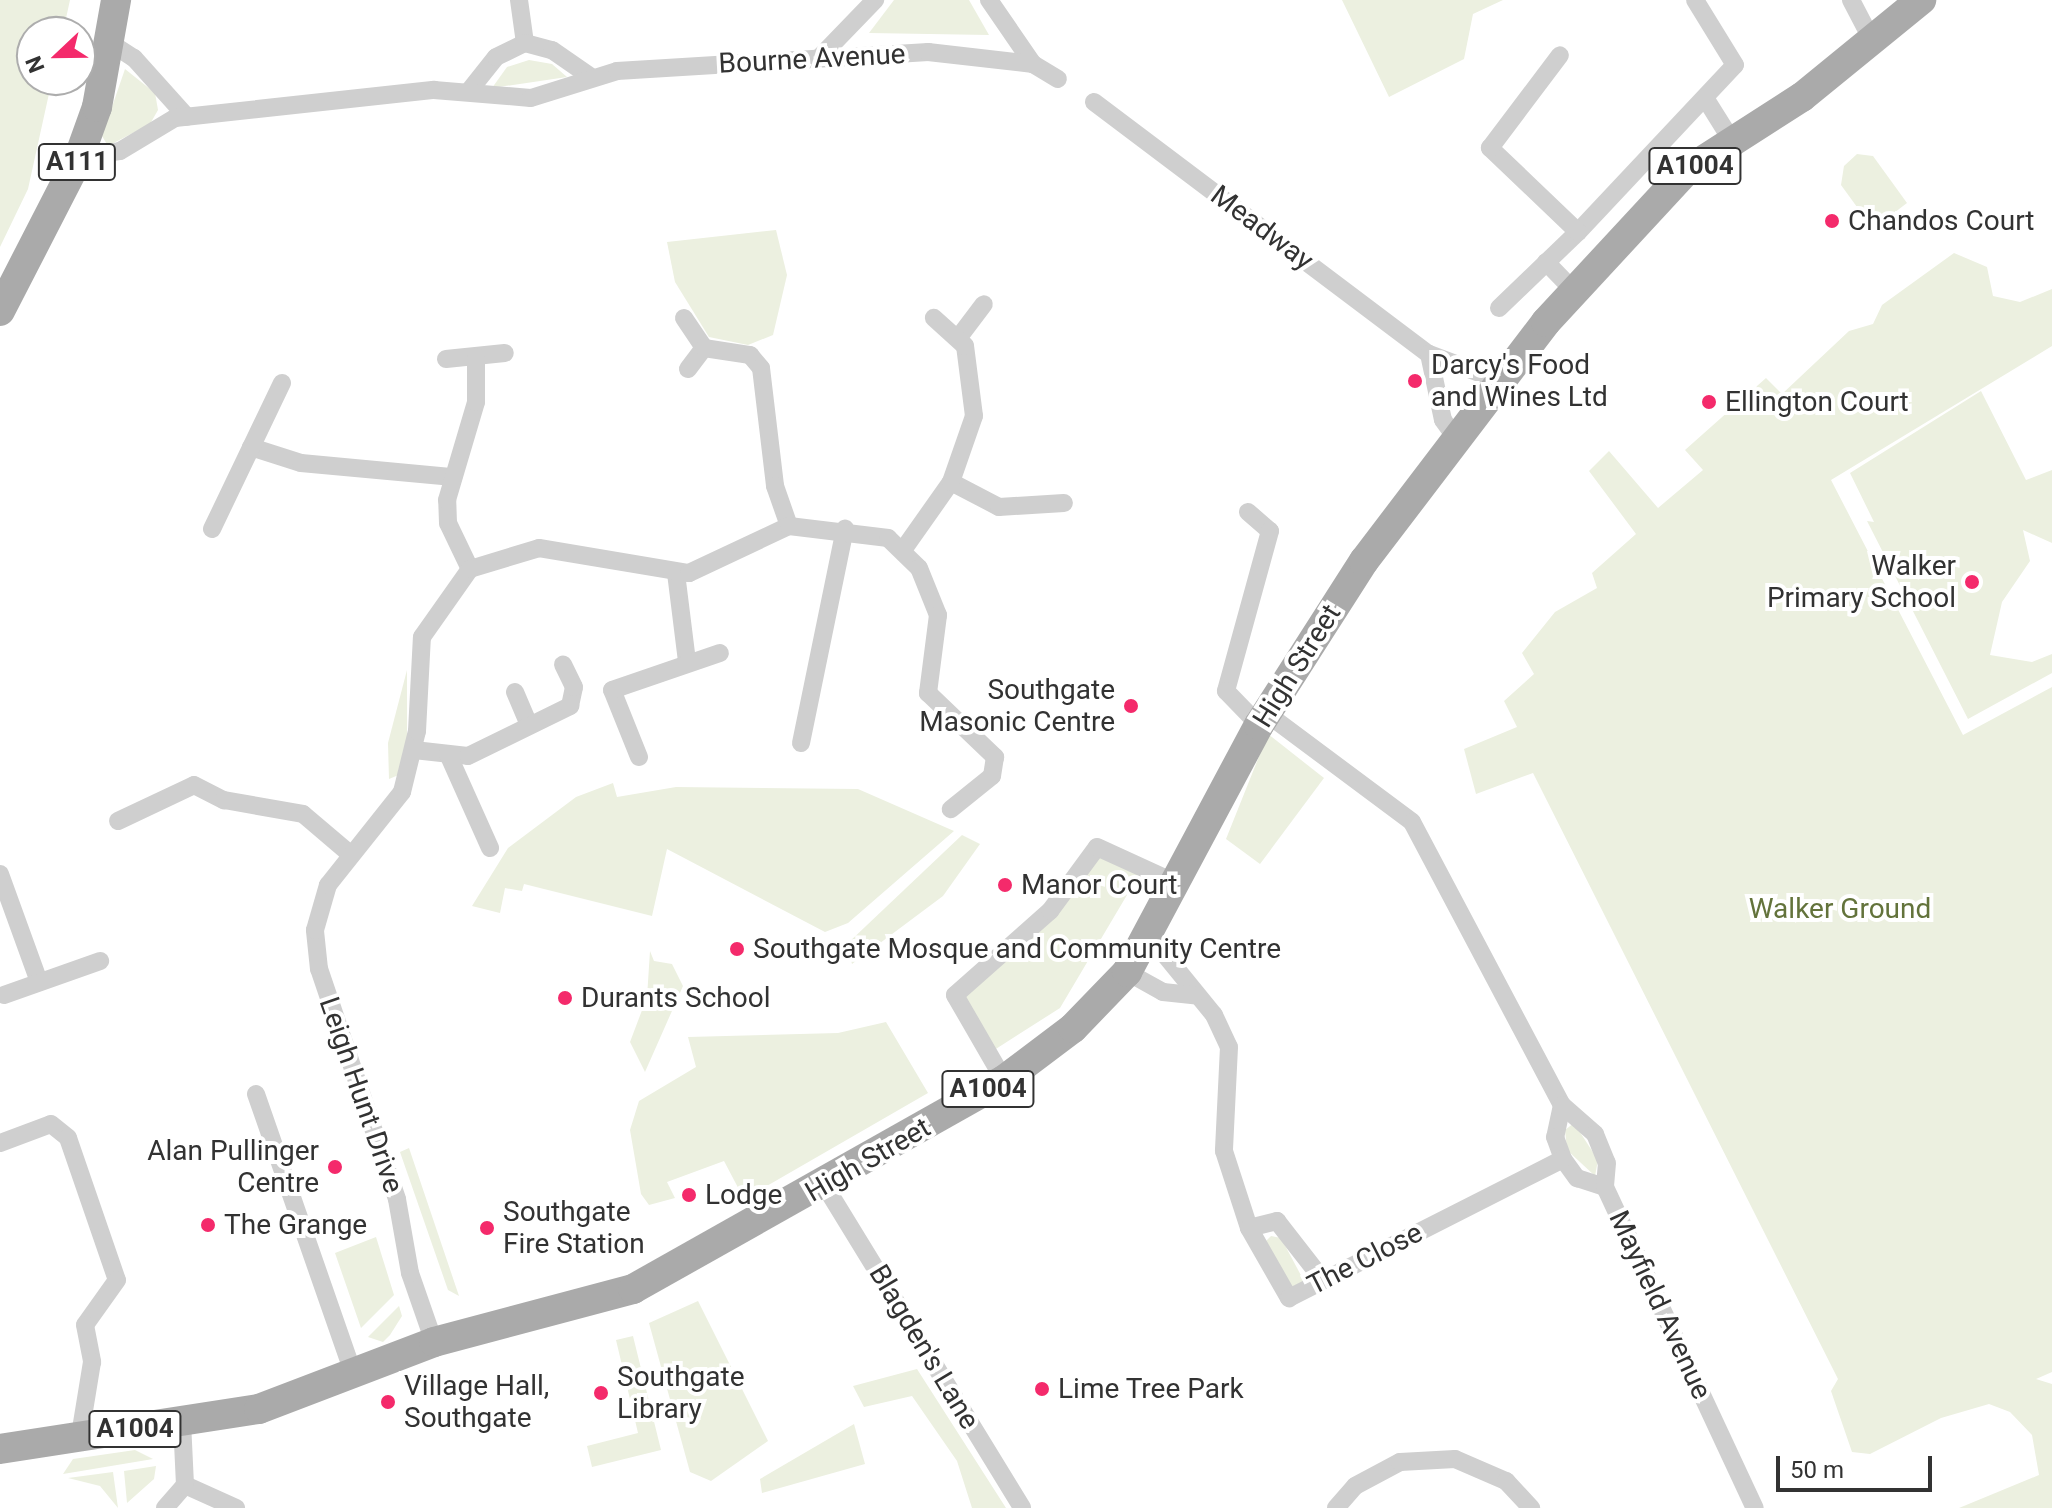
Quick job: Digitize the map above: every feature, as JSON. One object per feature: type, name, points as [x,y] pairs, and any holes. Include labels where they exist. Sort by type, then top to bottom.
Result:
[{"type":"main road","name":"A111","points":[[0,311],[79,157],[109,42],[116,0]]},
{"type":"main road","name":"A1004","points":[[1454,435],[1573,290],[1685,172],[1874,44],[1921,0]]},
{"type":"main road","name":"High Street","points":[[7,1442],[80,1435],[259,1409],[354,1376],[434,1342],[633,1289],[825,1186],[1004,1080],[1073,1028],[1127,972],[1262,719],[1454,435]]},
{"type":"street","points":[[519,0],[525,43]]},
{"type":"street","points":[[819,58],[875,0]]},
{"type":"street","points":[[989,0],[1033,64],[1058,79]]},
{"type":"street","points":[[1499,308],[1707,101],[1735,65],[1695,0]]},
{"type":"street","points":[[1851,0],[1874,44]]},
{"type":"street","points":[[109,42],[134,58],[187,117]]},
{"type":"street","points":[[469,91],[496,57],[525,43],[552,50],[591,77]]},
{"type":"street","name":"Bourne Avenue","points":[[79,157],[120,151],[157,124],[187,117],[469,91],[531,98],[591,77],[928,52],[1033,64]]},
{"type":"street","points":[[1560,55],[1490,148],[1578,232]]},
{"type":"street","points":[[1707,101],[1732,141]]},
{"type":"street","name":"Meadway","points":[[1094,102],[1429,354],[1498,380]]},
{"type":"street","points":[[1546,262],[1573,290]]},
{"type":"street","points":[[959,337],[984,304]]},
{"type":"street","points":[[684,318],[704,348],[750,355],[761,368],[775,486],[789,526]]},
{"type":"street","points":[[903,550],[951,482],[974,416],[969,356],[959,337],[934,318]]},
{"type":"street","points":[[688,369],[704,348]]},
{"type":"street","points":[[446,359],[505,353]]},
{"type":"street","points":[[1429,354],[1443,420],[1454,435]]},
{"type":"street","points":[[476,357],[476,402],[453,477],[448,523],[470,569],[539,548],[676,573],[725,562],[789,526],[845,528],[888,538],[919,568],[938,615],[928,693],[995,757],[992,776],[951,809]]},
{"type":"street","points":[[212,529],[282,383]]},
{"type":"street","points":[[251,447],[301,463],[453,477]]},
{"type":"street","points":[[951,482],[999,507],[1064,503]]},
{"type":"street","points":[[1248,512],[1270,531],[1226,691],[1412,822],[1562,1105],[1595,1134],[1607,1163],[1605,1187]]},
{"type":"street","points":[[801,743],[845,528]]},
{"type":"street","name":"Leigh Hunt Drive","points":[[434,1342],[410,1273],[397,1199],[319,969],[319,913],[349,853],[402,792],[414,750],[422,637],[470,569]]},
{"type":"street","points":[[676,573],[687,661]]},
{"type":"street","points":[[639,757],[612,690],[687,661],[720,653]]},
{"type":"street","points":[[414,750],[468,756],[529,725],[575,697],[563,664]]},
{"type":"street","points":[[515,692],[529,725]]},
{"type":"street","points":[[448,754],[490,848]]},
{"type":"street","points":[[118,821],[194,785],[224,800],[303,814],[349,853]]},
{"type":"street","points":[[1004,1080],[955,995],[1050,911],[1097,847],[1176,883]]},
{"type":"street","points":[[0,874],[39,982]]},
{"type":"street","name":"The Close","points":[[1148,934],[1171,956],[1194,995],[1214,1015],[1229,1047],[1224,1151],[1249,1228],[1289,1298],[1563,1159]]},
{"type":"street","points":[[4,995],[100,961]]},
{"type":"street","points":[[1127,972],[1163,992],[1194,995]]},
{"type":"street","points":[[256,1094],[354,1376]]},
{"type":"street","points":[[1562,1105],[1555,1137],[1563,1159]]},
{"type":"street","points":[[0,1143],[51,1124],[68,1138],[117,1280],[85,1325],[92,1362],[80,1435]]},
{"type":"street","name":"Mayfield Avenue","points":[[1563,1159],[1577,1178],[1605,1187],[1755,1508]]},
{"type":"street","name":"Blagden's Lane","points":[[825,1186],[1022,1508]]},
{"type":"street","points":[[1249,1228],[1277,1221],[1323,1280]]},
{"type":"street","points":[[165,1508],[185,1485],[182,1421]]},
{"type":"street","points":[[1336,1508],[1355,1486],[1400,1462],[1455,1459],[1506,1481],[1531,1508]]},
{"type":"street","points":[[185,1485],[236,1508]]},
{"type":"green space","points":[[0,0],[70,0],[66,16],[16,16],[16,96],[48,96],[28,189],[0,247]]},
{"type":"green space","points":[[894,0],[969,0],[989,35],[869,33]]},
{"type":"green space","points":[[1342,0],[1503,0],[1473,14],[1464,59],[1389,97]]},
{"type":"green space","points":[[529,60],[552,64],[567,77],[492,88],[507,67]]},
{"type":"green space","points":[[125,69],[155,93],[158,110],[150,124],[108,146],[102,136]]},
{"type":"green space","points":[[1857,154],[1873,156],[1907,203],[1873,229],[1841,185],[1844,166]]},
{"type":"green space","points":[[776,230],[787,275],[773,335],[748,345],[709,337],[675,282],[667,242]]},
{"type":"green space","name":"Walker Ground","points":[[1954,253],[1987,267],[1993,296],[2020,302],[2052,289],[2052,346],[1831,480],[1963,735],[2052,687],[2052,1372],[2036,1379],[2052,1384],[2052,1508],[1959,1508],[2039,1475],[2032,1435],[2010,1412],[1989,1404],[1941,1418],[1870,1454],[1852,1452],[1831,1391],[1838,1379],[1533,773],[1476,794],[1464,749],[1517,727],[1504,701],[1534,674],[1522,653],[1555,612],[1597,588],[1592,573],[1636,534],[1589,471],[1609,451],[1658,508],[1703,470],[1685,450],[1766,378],[1782,394],[1849,331],[1873,324],[1882,305]]},
{"type":"green space","name":"Walker Primary School","points":[[1981,391],[2026,480],[2052,470],[2052,543],[2023,530],[2030,561],[2002,602],[1990,655],[2032,662],[2052,654],[2052,673],[1968,719],[1867,521],[1874,522],[1850,473]]},
{"type":"green space","points":[[407,670],[407,749],[401,774],[389,779],[388,743]]},
{"type":"green space","points":[[1268,734],[1324,778],[1260,864],[1226,839]]},
{"type":"green space","points":[[613,783],[617,797],[676,787],[858,789],[954,831],[848,923],[825,932],[667,849],[652,916],[524,884],[522,891],[505,888],[500,913],[472,906],[508,848],[576,797]]},
{"type":"green space","points":[[962,835],[980,844],[943,896],[852,964],[847,944]]},
{"type":"green space","points":[[1097,847],[1143,868],[1060,1008],[988,1054],[955,995],[1050,911]]},
{"type":"green space","points":[[650,951],[654,961],[672,964],[683,986],[645,1072],[630,1042],[647,997]]},
{"type":"green space","points":[[886,1022],[928,1093],[744,1199],[724,1161],[667,1182],[675,1198],[649,1205],[641,1194],[630,1130],[639,1101],[696,1067],[688,1037],[838,1033]]},
{"type":"green space","points":[[1574,1123],[1598,1160],[1595,1176],[1567,1150],[1565,1130]]},
{"type":"green space","points":[[409,1148],[459,1296],[448,1290],[400,1152]]},
{"type":"green space","points":[[1271,1236],[1281,1238],[1304,1281],[1292,1287],[1266,1241]]},
{"type":"green space","points":[[376,1237],[394,1295],[361,1328],[335,1253]]},
{"type":"green space","points":[[698,1301],[768,1441],[711,1481],[690,1472],[649,1323]]},
{"type":"green space","points":[[399,1306],[402,1316],[383,1342],[368,1337]]},
{"type":"green space","points":[[633,1336],[661,1450],[592,1467],[587,1446],[638,1433],[616,1340]]},
{"type":"green space","points":[[917,1369],[1006,1508],[972,1508],[957,1461],[912,1396],[864,1407],[853,1386]]},
{"type":"green space","points":[[854,1424],[865,1464],[762,1493],[760,1479]]},
{"type":"green space","points":[[135,1450],[153,1459],[63,1474],[73,1459]]},
{"type":"green space","points":[[156,1466],[154,1479],[127,1503],[124,1471]]},
{"type":"green space","points":[[113,1472],[118,1508],[100,1486],[68,1478]]},
{"type":"place","name":"Chandos Court","points":[[1832,221]]},
{"type":"place","name":"Darcy's Food and Wines Ltd","points":[[1415,381]]},
{"type":"place","name":"Ellington Court","points":[[1709,402]]},
{"type":"place","name":"Walker Primary School","points":[[1972,582]]},
{"type":"place","name":"Southgate Masonic Centre","points":[[1131,706]]},
{"type":"place","name":"Manor Court","points":[[1005,885]]},
{"type":"place","name":"Southgate Mosque and Community Centre","points":[[737,949]]},
{"type":"place","name":"Durants School","points":[[565,998]]},
{"type":"place","name":"Alan Pullinger Centre","points":[[335,1167]]},
{"type":"place","name":"Lodge","points":[[689,1195]]},
{"type":"place","name":"The Grange","points":[[208,1225]]},
{"type":"place","name":"Southgate Fire Station","points":[[487,1228]]},
{"type":"place","name":"Lime Tree Park","points":[[1042,1389]]},
{"type":"place","name":"Southgate Library","points":[[601,1393]]},
{"type":"place","name":"Village Hall, Southgate","points":[[388,1402]]}]
